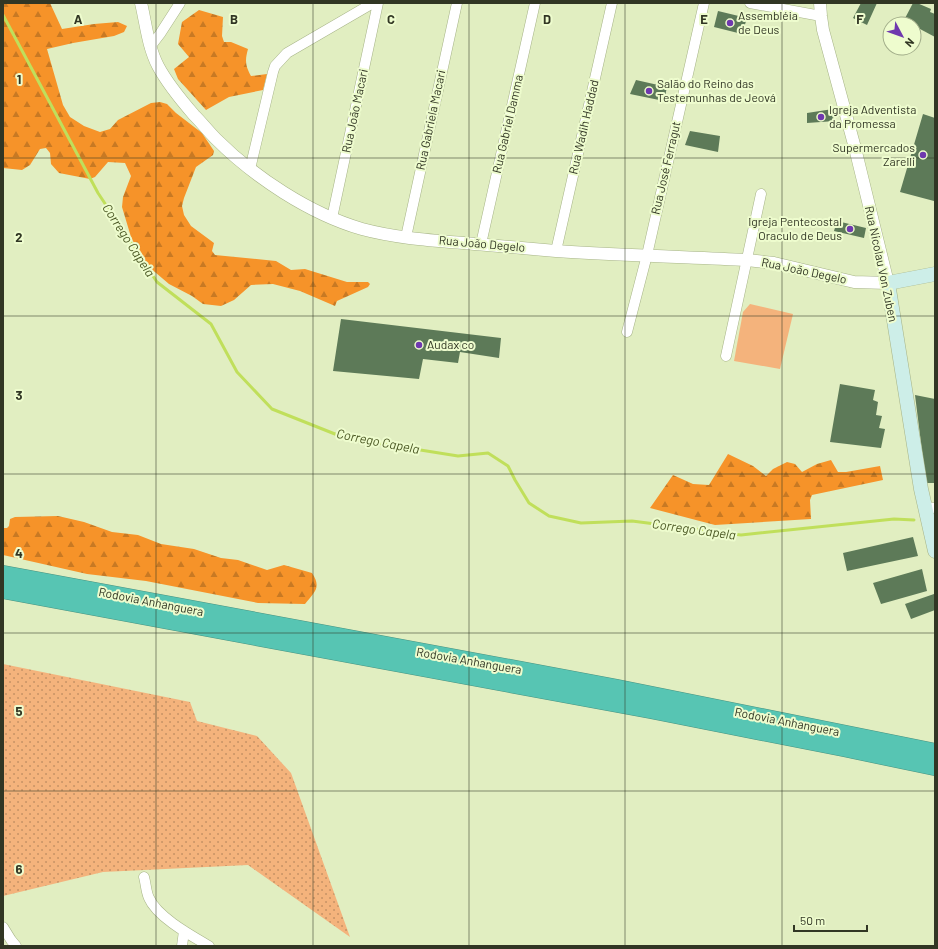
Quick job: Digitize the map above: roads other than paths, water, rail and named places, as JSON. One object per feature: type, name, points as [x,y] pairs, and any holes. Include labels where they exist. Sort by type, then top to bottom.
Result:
[{"type":"highway","name":"Rodovia Anhanguera","points":[[3,574],[617,688],[935,752]]},
{"type":"highway","name":"Rodovia Anhanguera","points":[[3,590],[651,710],[935,767]]},
{"type":"highway","points":[[901,745],[935,747]]},
{"type":"main road","points":[[888,282],[935,274]]},
{"type":"main road","name":"Rua Nicolau Von Zuben","points":[[888,282],[921,489],[930,507],[935,551]]},
{"type":"street","name":"Rua João Degelo","points":[[141,3],[150,47],[157,65],[172,88],[216,139],[250,169],[274,187],[310,208],[332,218],[377,233],[406,237],[556,251],[747,260],[774,263],[854,282],[888,282]]},
{"type":"street","points":[[150,47],[180,3]]},
{"type":"street","points":[[250,169],[272,72],[275,66],[287,53],[373,3]]},
{"type":"street","name":"Rua João Macari","points":[[332,218],[378,3]]},
{"type":"street","name":"Rua Gabriela Macari","points":[[406,237],[457,3]]},
{"type":"street","name":"Rua Gabriel Damma","points":[[481,244],[535,3]]},
{"type":"street","name":"Rua Wadih Haddad","points":[[556,251],[612,3]]},
{"type":"street","name":"Rua José Ferragut","points":[[628,332],[704,3]]},
{"type":"street","points":[[750,3],[821,16]]},
{"type":"street","name":"Rua Nicolau Von Zuben","points":[[820,3],[823,30],[855,148],[888,282]]},
{"type":"street","points":[[726,356],[761,194]]},
{"type":"street","points":[[144,877],[149,898],[155,908],[170,922],[209,946]]},
{"type":"street","points":[[3,927],[16,946]]},
{"type":"street","points":[[182,946],[184,931]]},
{"type":"waterway","name":"Corrego Capela","points":[[3,15],[98,193],[157,282],[211,324],[237,372],[272,409],[345,438],[458,456],[488,453],[508,466],[529,503],[549,516],[581,523],[632,521],[741,535],[894,519],[914,520]]},
{"type":"place","name":"Assembléia de Deus","points":[[730,23]]},
{"type":"place","name":"Salão do Reino das Testemunhas de Jeová","points":[[649,91]]},
{"type":"place","name":"Igreja Adventista da Promessa","points":[[821,117]]},
{"type":"place","name":"Supermercados Zarelli","points":[[923,155]]},
{"type":"place","name":"Igreja Pentecostal Oraculo de Deus","points":[[850,229]]},
{"type":"place","name":"Audax co","points":[[419,345]]}]
